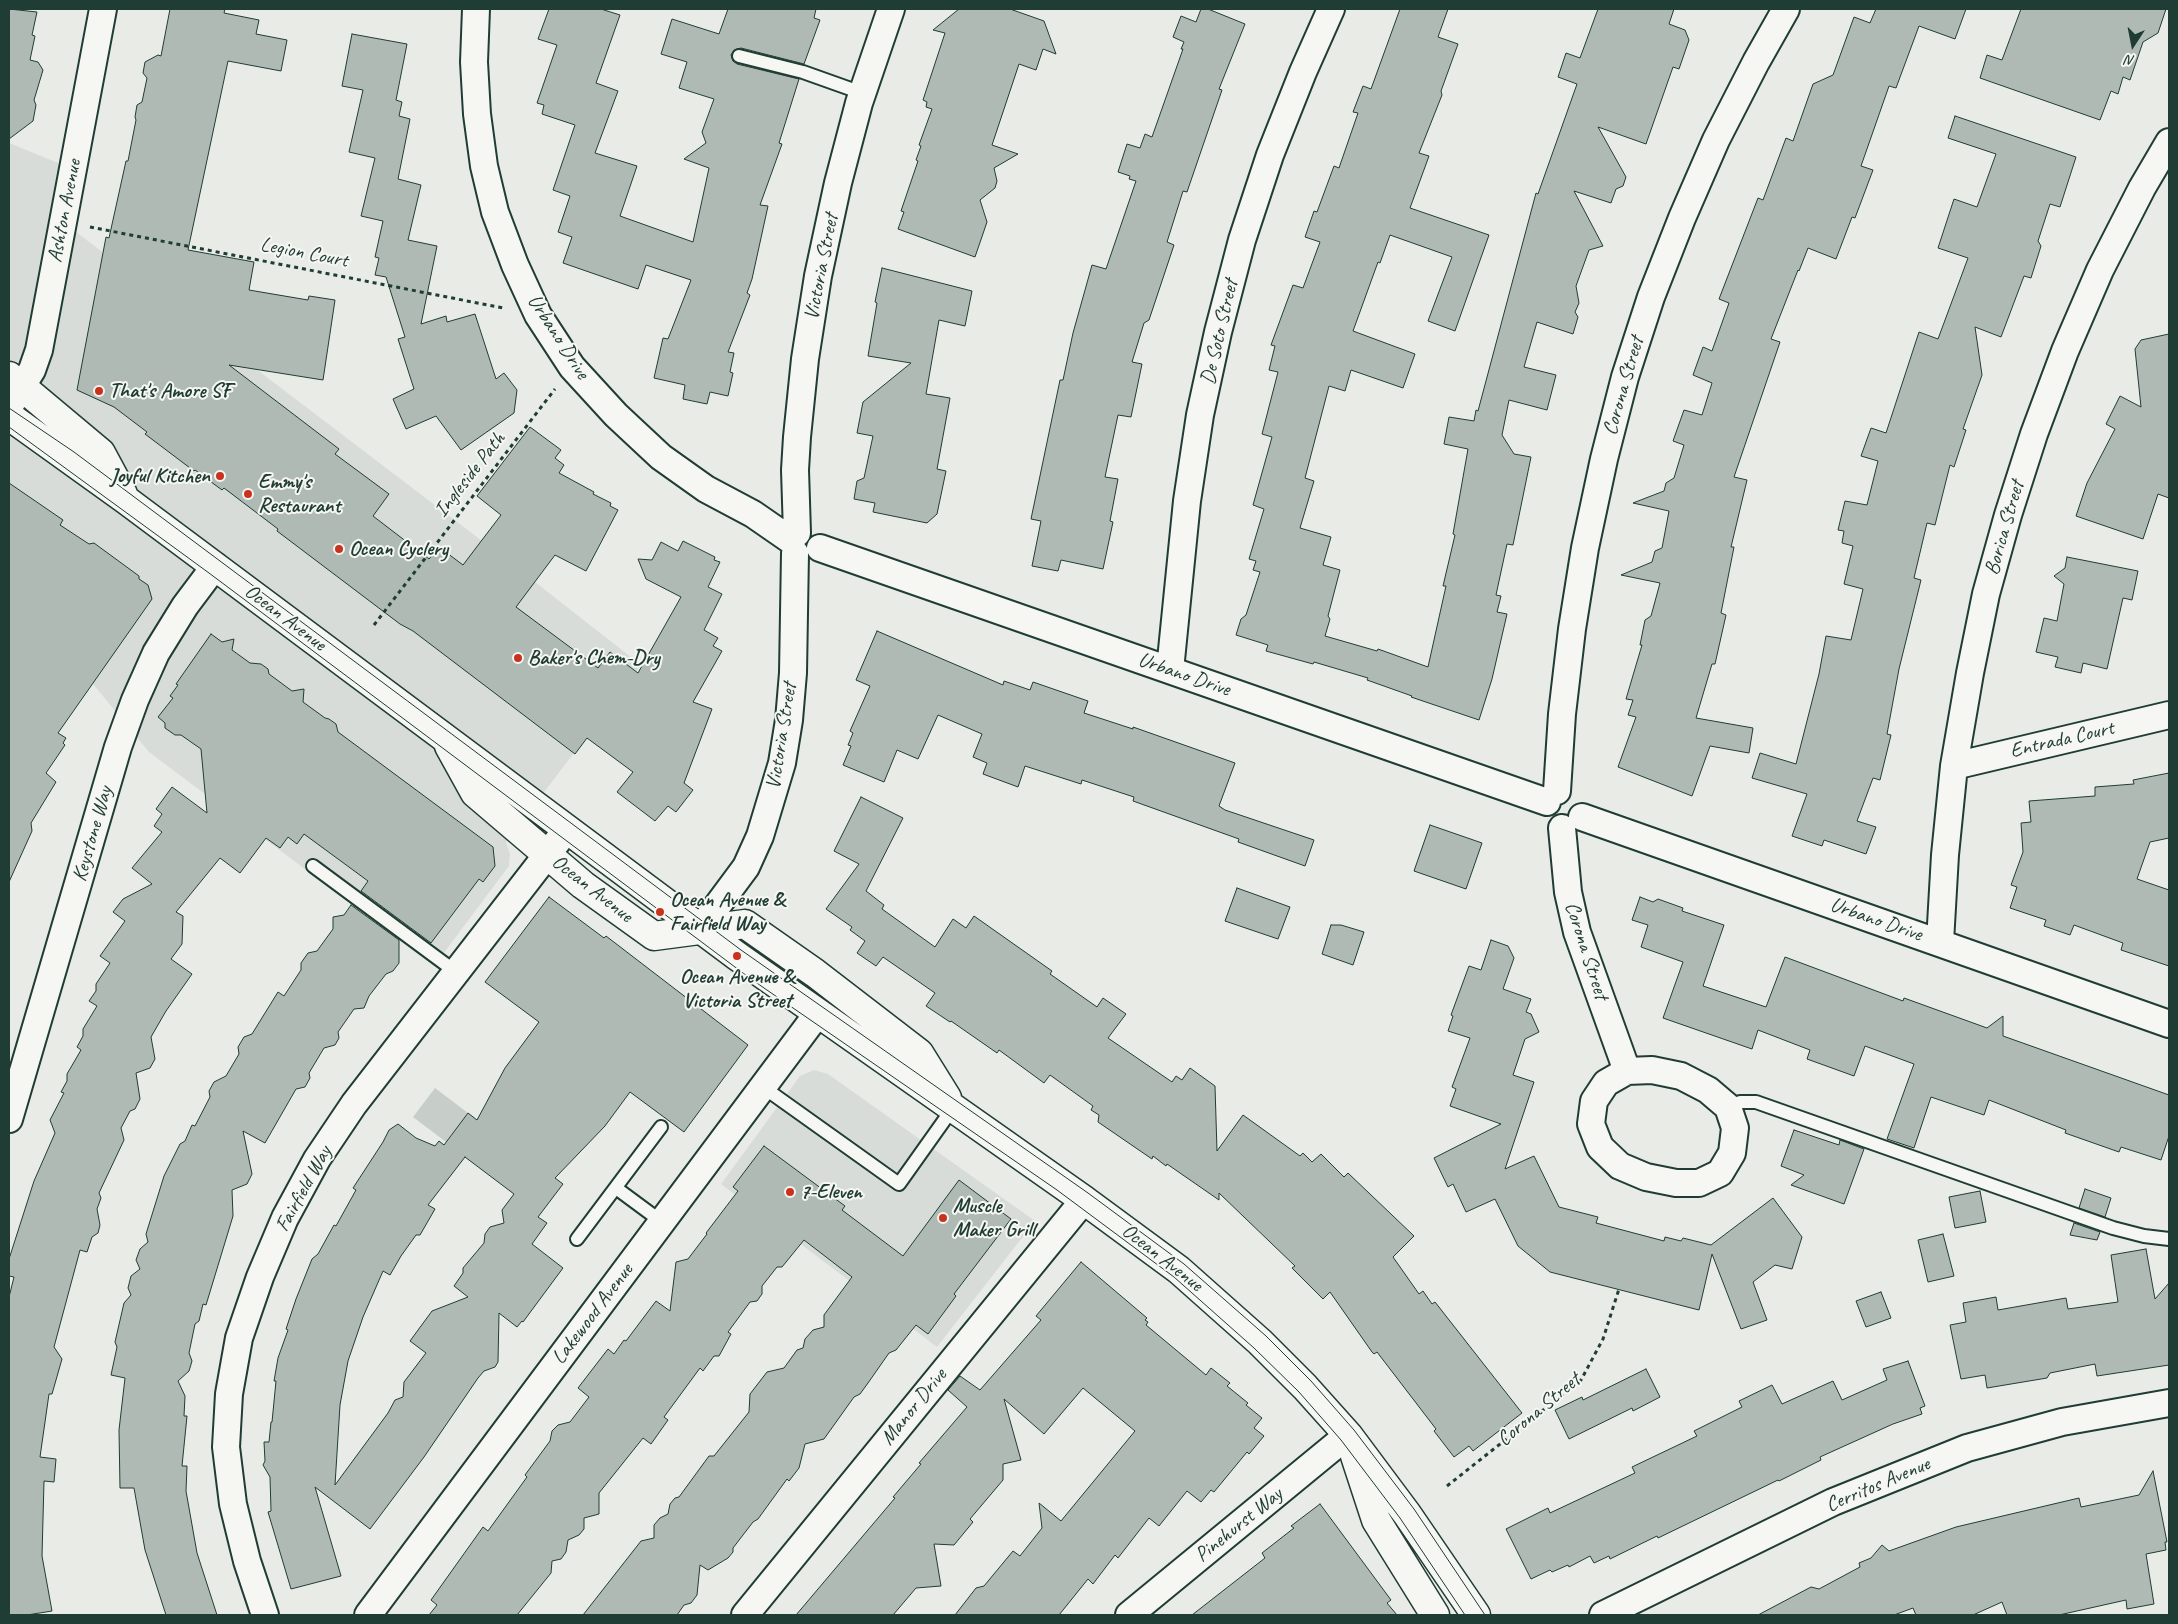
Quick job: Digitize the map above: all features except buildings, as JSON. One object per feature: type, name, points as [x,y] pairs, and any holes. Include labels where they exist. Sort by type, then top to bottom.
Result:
[{"type":"main road","name":"Ocean Avenue","points":[[13,390],[101,453],[126,500]]},
{"type":"main road","name":"Ocean Avenue","points":[[9,416],[215,566],[700,929],[1084,1200],[1179,1270],[1219,1304],[1305,1387],[1348,1435],[1407,1514],[1476,1615]]},
{"type":"main road","name":"Ocean Avenue","points":[[444,737],[475,793],[583,885],[654,936],[745,924],[815,972],[919,1053],[953,1108]]},
{"type":"main road","name":"Ocean Avenue","points":[[1348,1435],[1376,1520],[1435,1615]]},
{"type":"street","name":"Ashton Avenue","points":[[13,390],[32,370],[39,350],[103,9]]},
{"type":"street","name":"Urbano Drive","points":[[476,9],[475,71],[477,114],[484,166],[494,212],[515,266],[538,315],[572,367],[616,415],[661,457],[706,489],[753,514],[801,544],[1170,670],[1552,796]]},
{"type":"street","name":"Victoria Street","points":[[700,929],[746,867],[760,836],[782,764],[789,720],[801,544],[795,470],[805,359],[818,276],[838,184],[862,93],[892,9]]},
{"type":"street","name":"De Soto Street","points":[[1170,670],[1187,501],[1200,415],[1218,332],[1242,240],[1270,155],[1303,72],[1331,9]]},
{"type":"street","name":"Corona Street","points":[[1552,796],[1581,575],[1604,459],[1625,377],[1651,297],[1716,140],[1786,9]]},
{"type":"street","name":"Borica Street","points":[[1940,942],[1954,766],[1986,594],[2008,515],[2034,434],[2065,351],[2100,270],[2142,188],[2169,142]]},
{"type":"street","name":"Keystone Way","points":[[9,1119],[118,747],[135,700],[156,653],[185,606],[215,566]]},
{"type":"street","name":"Entrada Court","points":[[1954,766],[2169,715]]},
{"type":"street","points":[[1552,796],[1574,805],[1572,822]]},
{"type":"street","name":"Urbano Drive","points":[[1572,822],[1940,942],[2169,1024]]},
{"type":"street","name":"Corona Street","points":[[1572,822],[1568,892],[1577,932],[1627,1071]]},
{"type":"street","name":"Fairfield Way","points":[[265,1615],[247,1561],[233,1504],[226,1447],[229,1394],[239,1338],[260,1278],[285,1218],[317,1159],[354,1104],[567,829]]},
{"type":"street","name":"Lakewood Avenue","points":[[368,1615],[818,1013]]},
{"type":"street","points":[[1652,1070],[1681,1076],[1708,1090],[1728,1107],[1735,1128],[1732,1153],[1720,1173],[1699,1182],[1676,1183],[1646,1177],[1620,1166],[1600,1147],[1591,1124],[1594,1101],[1606,1082],[1627,1071],[1652,1070]]},
{"type":"street","name":"Manor Drive","points":[[745,1615],[1084,1200]]},
{"type":"street","name":"Cerritos Avenue","points":[[1603,1615],[1833,1502],[1967,1448],[2062,1422],[2169,1403]]},
{"type":"street","name":"Pinehurst Way","points":[[1130,1615],[1348,1435]]},
{"type":"lane","points":[[738,56],[802,72],[862,93]]},
{"type":"lane","points":[[314,866],[456,972]]},
{"type":"lane","points":[[763,1087],[899,1184],[953,1108]]},
{"type":"lane","points":[[1728,1107],[1740,1102],[1756,1102],[2113,1228],[2144,1236],[2169,1239]]},
{"type":"lane","points":[[577,1239],[661,1127]]},
{"type":"lane","points":[[616,1188],[662,1222]]},
{"type":"path","name":"Legion Court","points":[[63,222],[538,315]]},
{"type":"path","name":"Ingleside Path","points":[[374,625],[572,367]]},
{"type":"path","name":"Corona Street","points":[[1447,1486],[1581,1380],[1603,1339],[1619,1289]]},
{"type":"shaded area","points":[[9,143],[73,169],[63,222],[507,560],[641,665],[506,842],[510,854],[509,866],[434,966],[149,752],[9,582]]},
{"type":"shaded area","points":[[814,1070],[828,1074],[1035,1221],[937,1347],[721,1184],[800,1076]]},
{"type":"shaded area","points":[[435,1088],[468,1113],[446,1142],[413,1117]]},
{"type":"tram line","points":[[9,408],[74,452],[741,950],[1088,1193],[1184,1264],[1266,1336],[1311,1381],[1354,1430],[1414,1509],[1485,1615]]},
{"type":"tram line","points":[[9,427],[209,573],[751,979],[1057,1190],[1174,1277],[1254,1348],[1299,1392],[1341,1440],[1400,1518],[1465,1615]]},
{"type":"place","name":"That's Amore SF","points":[[99,391]]},
{"type":"place","name":"Joyful Kitchen","points":[[220,476]]},
{"type":"place","name":"Emmy's Restaurant","points":[[248,494]]},
{"type":"place","name":"Ocean Cyclery","points":[[339,549]]},
{"type":"place","name":"Baker's Chem-Dry","points":[[518,658]]},
{"type":"place","name":"Ocean Avenue & Fairfield Way","points":[[660,912]]},
{"type":"place","name":"Ocean Avenue & Victoria Street","points":[[737,956]]},
{"type":"place","name":"7-Eleven","points":[[790,1192]]},
{"type":"place","name":"Muscle Maker Grill","points":[[943,1218]]}]
